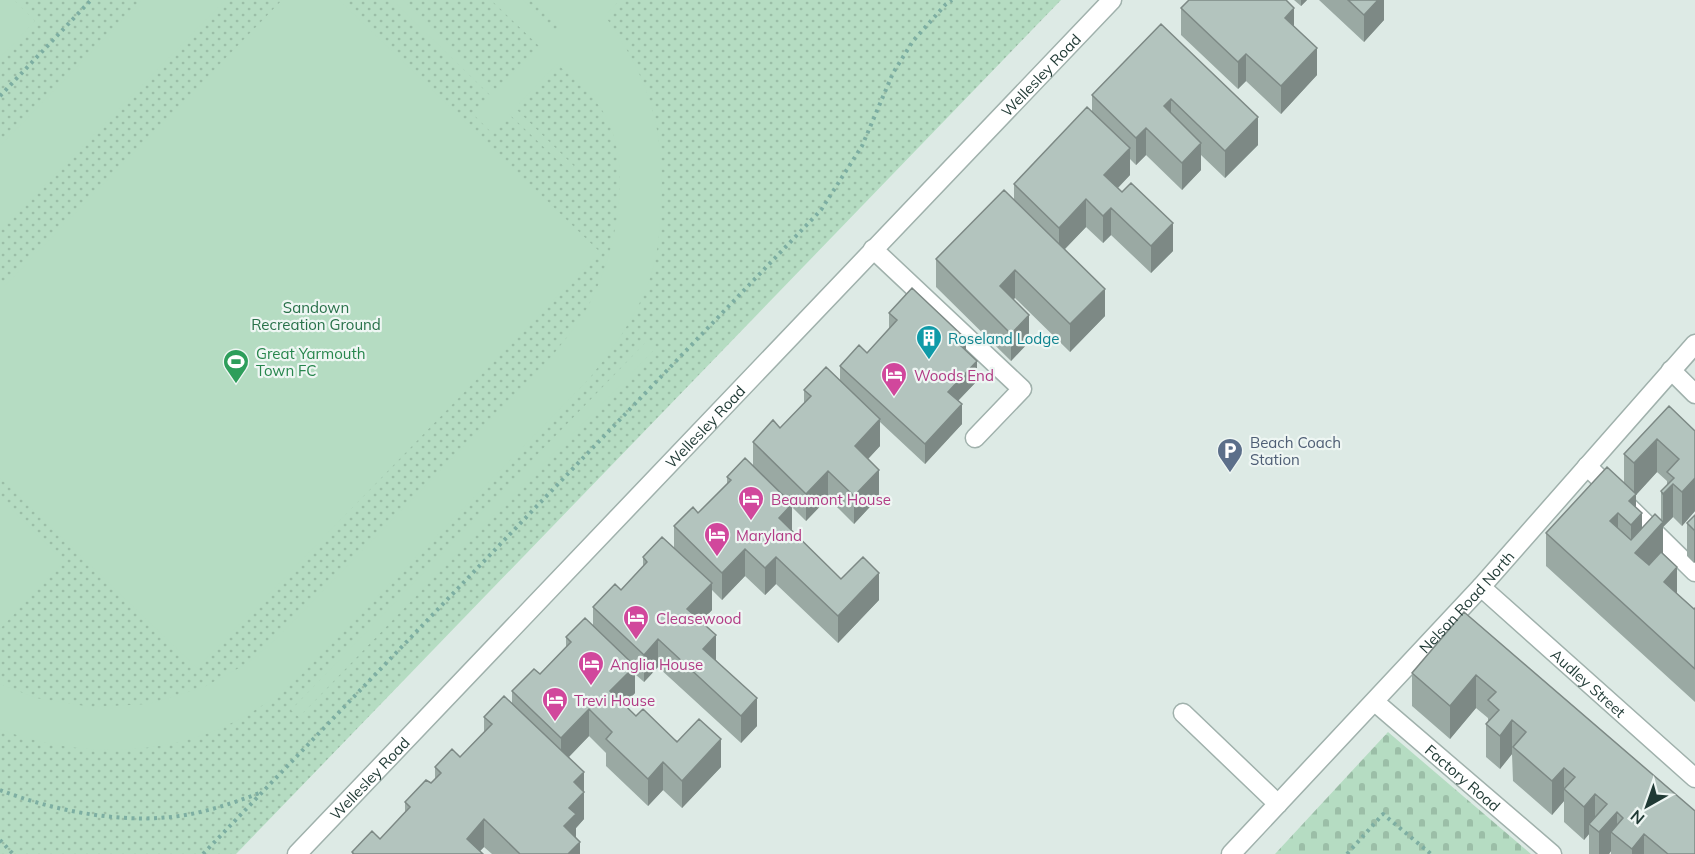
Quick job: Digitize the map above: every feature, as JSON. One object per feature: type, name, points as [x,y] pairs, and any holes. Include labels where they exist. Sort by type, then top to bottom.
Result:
[{"type":"street","name":"Wellesley Road","points":[[297,854],[1112,0]]},
{"type":"street","points":[[873,249],[1022,389],[975,438]]},
{"type":"street","name":"Nelson Road North","points":[[1231,854],[1481,587],[1695,344]]},
{"type":"street","points":[[1671,370],[1695,394]]},
{"type":"street","points":[[1587,466],[1695,572]]},
{"type":"street","name":"Audley Street","points":[[1481,587],[1695,778]]},
{"type":"street","name":"Factory Road","points":[[1375,702],[1552,854]]},
{"type":"street","points":[[1183,713],[1278,804]]},
{"type":"path","points":[[0,96],[92,0]]},
{"type":"path","points":[[203,854],[821,210],[862,146],[893,74],[912,41],[952,0]]},
{"type":"path","points":[[0,790],[55,807],[99,815],[150,819],[189,814],[223,806],[263,792]]},
{"type":"path","points":[[1347,854],[1383,814],[1431,854]]},
{"type":"path","points":[[0,840],[13,854]]},
{"type":"green space","name":"Sandown Recreation Ground","points":[[0,0],[1061,0],[236,854],[0,854]]},
{"type":"green space","points":[[0,0],[14,0],[35,21],[0,58]]},
{"type":"green space","points":[[142,0],[225,0],[0,231],[0,146]]},
{"type":"green space","name":"Great Yarmouth Town FC","points":[[282,0],[339,0],[600,252],[197,668],[0,478],[0,291]]},
{"type":"green space","points":[[392,0],[403,0],[496,90],[539,46],[491,0],[523,0],[555,30],[558,27],[530,0],[617,0],[618,2],[605,16],[633,61],[651,105],[657,127],[662,177],[660,228],[655,260],[635,312],[618,340],[589,379],[300,676],[260,707],[217,730],[187,740],[124,750],[60,746],[0,729],[0,684],[36,698],[91,707],[149,704],[204,687],[248,663],[276,639],[552,356],[585,312],[605,266],[618,212],[620,184],[618,157],[613,132],[602,110],[587,92],[557,64],[515,108],[574,166],[569,171],[509,114],[491,132],[473,114],[491,96]]},
{"type":"green space","points":[[647,341],[655,349],[299,717],[291,710]]},
{"type":"green space","points":[[0,498],[64,561],[0,629]]},
{"type":"green space","points":[[1388,732],[1531,854],[1275,854]]},
{"type":"building","points":[[1189,0],[1286,0],[1294,8],[1285,18],[1317,48],[1281,86],[1246,54],[1238,62],[1181,8]]},
{"type":"building","points":[[1348,0],[1378,0],[1364,15]]},
{"type":"building","points":[[1161,24],[1258,117],[1225,151],[1171,99],[1164,106],[1201,143],[1182,163],[1146,128],[1136,138],[1092,95]]},
{"type":"building","points":[[1087,107],[1130,148],[1104,175],[1122,192],[1131,183],[1173,223],[1151,246],[1111,208],[1103,216],[1086,199],[1059,228],[1014,184]]},
{"type":"building","points":[[1004,190],[1105,289],[1070,324],[1015,270],[1000,286],[1029,315],[1011,334],[936,259]]},
{"type":"building","points":[[912,288],[966,339],[960,345],[977,361],[948,392],[962,404],[925,444],[840,366],[859,345],[867,353],[897,320],[889,313]]},
{"type":"building","points":[[826,367],[880,419],[855,446],[879,470],[854,496],[828,471],[806,494],[753,442],[773,420],[780,428],[811,396],[804,390]]},
{"type":"building","points":[[1669,406],[1695,431],[1695,478],[1682,492],[1673,484],[1663,494],[1661,491],[1674,478],[1667,472],[1679,459],[1657,439],[1634,463],[1624,454]]},
{"type":"building","points":[[745,458],[792,504],[779,518],[841,579],[863,557],[879,573],[838,616],[776,557],[765,568],[745,549],[722,573],[674,526],[693,507],[698,513],[731,480],[727,477]]},
{"type":"building","points":[[1607,467],[1636,494],[1629,501],[1642,513],[1631,525],[1618,513],[1610,521],[1631,540],[1655,514],[1663,522],[1635,553],[1649,565],[1661,552],[1677,567],[1664,582],[1695,608],[1695,669],[1546,533]]},
{"type":"building","points":[[1695,515],[1695,529],[1694,530],[1687,523]]},
{"type":"building","points":[[662,537],[712,583],[687,609],[716,635],[703,649],[757,698],[741,716],[658,639],[644,655],[593,607],[615,584],[621,590],[647,562],[643,557]]},
{"type":"building","points":[[1464,612],[1695,811],[1695,854],[1668,854],[1644,834],[1632,849],[1611,832],[1623,818],[1617,812],[1599,832],[1589,824],[1607,804],[1595,794],[1584,807],[1564,789],[1575,777],[1564,768],[1552,781],[1513,747],[1526,732],[1512,720],[1500,736],[1486,724],[1499,710],[1488,700],[1496,692],[1476,675],[1450,706],[1412,673]]},
{"type":"building","points":[[585,618],[635,666],[610,691],[636,716],[643,709],[677,742],[699,719],[721,739],[682,781],[663,762],[648,779],[606,739],[612,732],[589,709],[561,738],[512,691],[534,669],[540,674],[571,642],[566,637]]},
{"type":"building","points":[[504,696],[584,772],[574,782],[584,792],[569,808],[576,814],[564,826],[580,842],[568,854],[520,854],[484,819],[467,839],[483,854],[354,854],[352,852],[372,831],[380,839],[410,807],[405,802],[426,780],[431,783],[441,773],[435,767],[452,749],[460,757],[492,724],[484,717]]},
{"type":"place","name":"Roseland Lodge","points":[[929,361]]},
{"type":"place","name":"Great Yarmouth Town FC","points":[[236,385]]},
{"type":"place","name":"Woods End","points":[[894,398]]},
{"type":"place","name":"Beach Coach Station","points":[[1230,474]]},
{"type":"place","name":"Beaumont House","points":[[751,522]]},
{"type":"place","name":"Maryland","points":[[717,558]]},
{"type":"place","name":"Cleasewood","points":[[636,641]]},
{"type":"place","name":"Anglia House","points":[[591,687]]},
{"type":"place","name":"Trevi House","points":[[555,723]]}]
